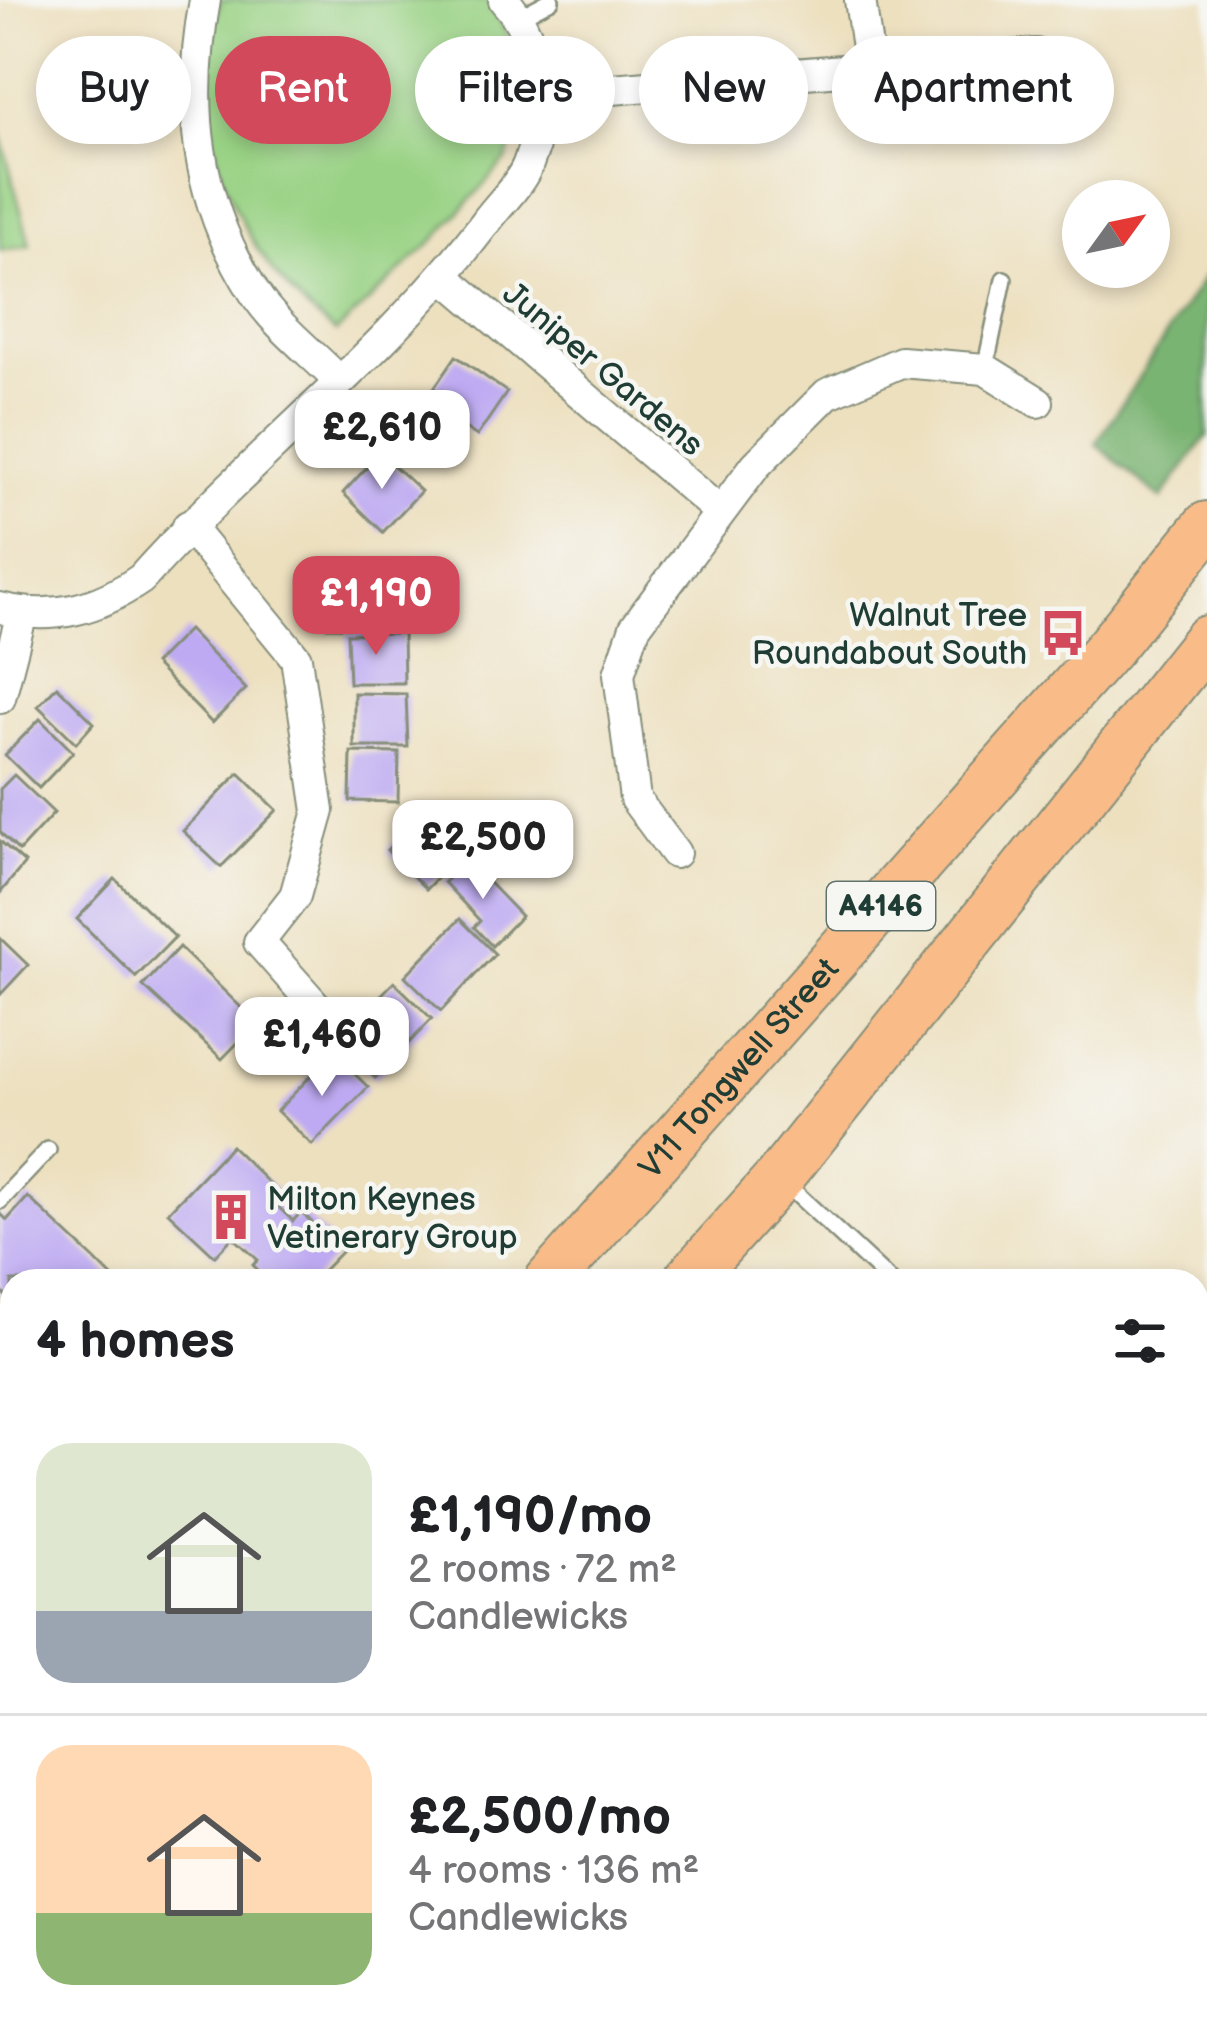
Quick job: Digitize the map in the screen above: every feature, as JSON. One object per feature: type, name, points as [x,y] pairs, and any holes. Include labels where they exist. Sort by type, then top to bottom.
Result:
[{"type":"highway","name":"V11 Tongwell Street","points":[[560,1269],[1109,648],[1207,526]]},
{"type":"highway","name":"A4146","points":[[698,1269],[779,1178],[1207,640]]},
{"type":"street","points":[[205,0],[193,63],[194,137],[216,213],[255,294],[337,379]]},
{"type":"street","points":[[860,0],[865,36]]},
{"type":"street","points":[[615,89],[832,71]]},
{"type":"street","points":[[0,698],[11,610],[103,604],[141,578],[443,276],[528,166],[531,144]]},
{"type":"street","name":"Juniper Gardens","points":[[443,276],[720,512]]},
{"type":"street","points":[[675,853],[635,799],[619,674],[635,627],[756,465],[827,394],[902,362],[985,369],[1038,402]]},
{"type":"street","points":[[188,526],[296,658],[319,811],[295,896],[259,942],[314,1005]]},
{"type":"lane","points":[[512,8],[551,0]]},
{"type":"lane","points":[[985,369],[1004,279]]},
{"type":"lane","points":[[0,1201],[48,1150]]},
{"type":"lane","points":[[779,1178],[877,1269]]},
{"type":"green space","points":[[221,0],[488,0],[508,36],[415,36],[415,144],[512,144],[507,159],[436,238],[336,332],[270,268],[225,184],[212,139],[209,45]]},
{"type":"green space","points":[[0,132],[30,245],[0,251]]},
{"type":"green space","points":[[1207,272],[1207,436],[1161,499],[1096,444]]},
{"type":"building","points":[[456,356],[507,392],[477,436],[425,401]]},
{"type":"building","points":[[380,453],[421,491],[383,532],[343,493]]},
{"type":"building","points":[[327,574],[380,574],[380,628],[327,627]]},
{"type":"building","points":[[188,630],[246,689],[212,723],[154,664]]},
{"type":"building","points":[[403,633],[404,683],[349,683],[347,634]]},
{"type":"building","points":[[57,686],[94,723],[76,743],[38,706]]},
{"type":"building","points":[[354,693],[406,694],[408,747],[354,747]]},
{"type":"building","points":[[40,719],[73,752],[39,788],[5,755]]},
{"type":"building","points":[[351,752],[399,753],[398,802],[350,801]]},
{"type":"building","points":[[239,773],[277,810],[221,867],[183,831]]},
{"type":"building","points":[[14,775],[54,813],[19,851],[0,832],[0,789]]},
{"type":"building","points":[[423,813],[463,851],[426,889],[387,850]]},
{"type":"building","points":[[0,841],[25,863],[0,893]]},
{"type":"building","points":[[467,860],[521,916],[492,946],[474,927],[480,921],[444,882]]},
{"type":"building","points":[[115,879],[175,937],[136,977],[77,919]]},
{"type":"building","points":[[460,919],[495,954],[441,1011],[405,976]]},
{"type":"building","points":[[0,938],[28,965],[0,995]]},
{"type":"building","points":[[179,947],[257,1023],[222,1059],[143,986]]},
{"type":"building","points":[[394,982],[432,1019],[375,1078],[336,1041]]},
{"type":"building","points":[[333,1053],[368,1087],[312,1145],[277,1111]]},
{"type":"building","name":"Milton Keynes Vetinerary Group","points":[[231,1146],[277,1191],[270,1199],[293,1221],[301,1212],[342,1251],[325,1269],[257,1269],[253,1265],[258,1260],[233,1237],[215,1256],[168,1212]]},
{"type":"building","points":[[28,1197],[103,1269],[0,1269],[0,1213],[7,1220]]},
{"type":"place","name":"Walnut Tree Roundabout South","points":[[1063,633]]},
{"type":"place","name":"Milton Keynes Vetinerary Group","points":[[231,1217]]}]
